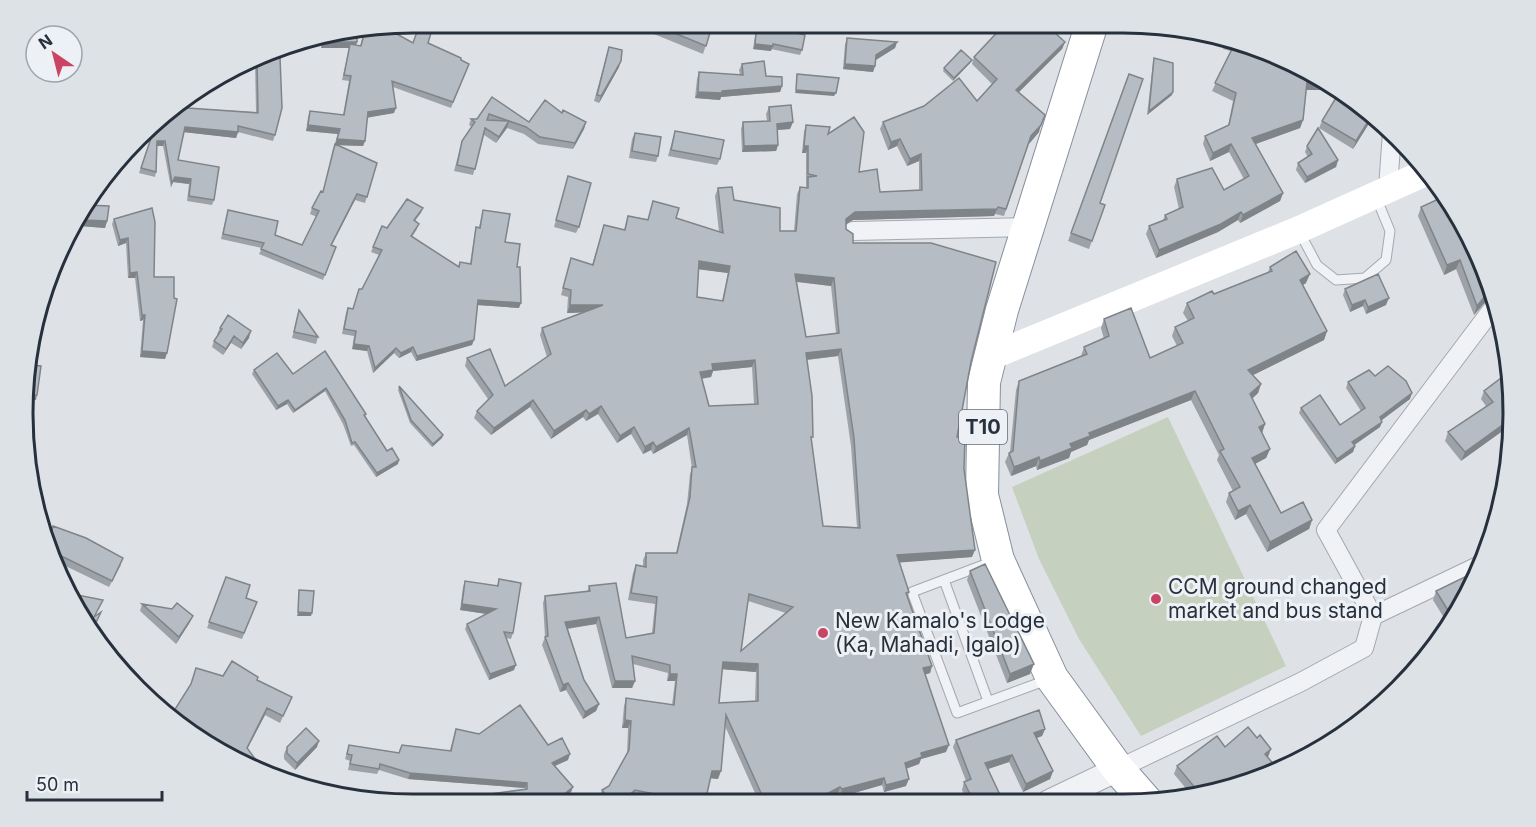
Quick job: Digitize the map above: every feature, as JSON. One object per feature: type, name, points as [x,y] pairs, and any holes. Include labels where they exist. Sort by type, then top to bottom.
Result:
[{"type":"highway","name":"T10","points":[[1089,33],[1002,310],[984,382],[982,495],[998,560],[1052,678],[1118,769],[1139,793]]},
{"type":"main road","points":[[992,356],[1298,230],[1419,175]]},
{"type":"street","points":[[1381,192],[1390,142]]},
{"type":"street","points":[[852,231],[1027,227]]},
{"type":"street","points":[[1066,794],[1301,682],[1364,648],[1373,616],[1326,530],[1489,313]]},
{"type":"street","points":[[1373,616],[1469,570]]},
{"type":"lane","points":[[1298,230],[1317,265],[1336,280],[1365,278],[1386,260],[1390,231],[1381,192]]},
{"type":"lane","points":[[998,560],[912,592],[957,713],[1052,678]]},
{"type":"lane","points":[[944,580],[988,701]]},
{"type":"green space","name":"CCM ground changed market and bus stand","points":[[1168,417],[1286,666],[1141,736],[1079,639],[1039,559],[1012,487]]},
{"type":"building","points":[[417,33],[431,33],[428,43],[469,64],[453,102],[392,81],[396,108],[368,112],[365,141],[337,139],[340,129],[308,125],[310,111],[344,115],[351,76],[344,75],[350,44],[361,46],[364,36],[396,34],[413,43]]},
{"type":"building","points":[[674,33],[710,33],[706,46]]},
{"type":"building","points":[[756,33],[805,35],[802,50],[773,44],[773,46],[755,44]]},
{"type":"building","points":[[997,33],[1055,33],[1065,42],[1016,90],[1045,115],[1041,125],[1031,136],[1006,209],[998,207],[997,209],[855,212],[846,219],[846,229],[853,234],[853,243],[931,243],[996,262],[971,362],[957,437],[965,437],[964,469],[975,550],[897,555],[909,592],[906,593],[932,666],[923,668],[949,745],[921,753],[922,757],[905,763],[909,779],[886,785],[884,778],[842,789],[840,787],[826,794],[761,794],[726,715],[721,771],[712,771],[707,794],[655,794],[635,790],[630,794],[605,794],[602,790],[609,786],[629,750],[631,721],[625,720],[626,698],[674,705],[677,674],[670,674],[670,665],[632,656],[635,681],[615,681],[599,617],[565,622],[584,680],[599,704],[585,712],[568,683],[563,685],[545,637],[548,636],[545,596],[590,591],[589,586],[616,583],[626,638],[654,633],[657,597],[631,593],[636,565],[646,567],[646,553],[677,553],[690,497],[692,467],[696,467],[689,428],[656,447],[653,442],[645,447],[634,427],[620,436],[601,406],[589,414],[586,410],[554,431],[533,400],[494,428],[477,411],[493,395],[467,358],[490,349],[505,386],[551,354],[542,328],[603,305],[570,305],[571,290],[563,288],[571,258],[593,265],[604,225],[625,230],[628,216],[648,220],[653,201],[679,208],[676,218],[723,233],[718,188],[732,187],[734,200],[780,208],[780,231],[796,231],[800,187],[808,188],[808,177],[817,176],[808,174],[808,146],[804,146],[806,125],[830,127],[828,134],[854,117],[864,132],[859,172],[877,169],[880,192],[922,190],[921,154],[910,159],[900,139],[891,142],[883,122],[924,106],[959,78],[977,101],[997,79],[974,57]],"holes":[[[699,261],[730,266],[723,301],[697,297]],[[795,274],[834,278],[839,333],[806,337]],[[841,349],[854,438],[860,528],[823,526],[811,437],[813,437],[812,396],[806,353]],[[755,360],[758,404],[709,406],[700,372],[713,370],[712,364]],[[749,594],[793,607],[741,651]],[[723,662],[758,664],[758,701],[719,703]]]},
{"type":"building","points":[[357,37],[357,42],[331,42]]},
{"type":"building","points":[[847,38],[897,42],[876,55],[875,66],[845,64]]},
{"type":"building","points":[[609,47],[622,50],[621,61],[601,96],[597,95]]},
{"type":"building","points":[[1232,49],[1268,62],[1310,82],[1307,82],[1303,120],[1252,138],[1283,193],[1243,215],[1241,212],[1221,224],[1159,250],[1149,226],[1167,219],[1165,215],[1183,207],[1177,179],[1212,168],[1224,190],[1249,176],[1231,144],[1213,153],[1205,136],[1229,125],[1236,93],[1215,83]]},
{"type":"building","points":[[961,50],[972,60],[954,78],[944,68]]},
{"type":"building","points":[[280,57],[282,108],[275,135],[238,126],[238,132],[185,127],[178,160],[219,167],[214,200],[189,196],[191,179],[175,177],[172,183],[165,141],[157,141],[156,172],[141,168],[151,138],[188,107],[258,113],[257,67]]},
{"type":"building","points":[[1154,58],[1173,63],[1173,92],[1149,111]]},
{"type":"building","points":[[764,61],[766,76],[782,77],[782,86],[722,91],[722,93],[698,92],[699,72],[743,75],[742,64]]},
{"type":"building","points":[[797,74],[839,78],[836,93],[796,90]]},
{"type":"building","points":[[1129,74],[1143,79],[1100,203],[1105,205],[1092,241],[1071,233]]},
{"type":"building","points":[[492,97],[529,122],[545,100],[562,113],[563,110],[586,122],[575,143],[540,137],[526,127],[509,121],[499,137],[485,128],[475,169],[457,165],[462,141],[475,122],[471,119],[477,119]],"holes":[[[489,114],[509,121],[487,120]]]},
{"type":"building","points":[[1336,98],[1367,123],[1356,141],[1322,121]]},
{"type":"building","points":[[791,105],[793,122],[777,124],[778,145],[744,146],[743,122],[770,121],[769,107]]},
{"type":"building","points":[[1318,128],[1338,160],[1307,177],[1298,163],[1312,154],[1307,146]]},
{"type":"building","points":[[675,131],[724,140],[720,159],[671,150]]},
{"type":"building","points":[[635,133],[661,137],[658,156],[632,151]]},
{"type":"building","points":[[335,144],[377,163],[367,197],[357,194],[331,245],[336,247],[325,275],[261,249],[264,243],[223,234],[228,210],[278,221],[275,235],[302,245],[319,211],[312,208],[321,191],[323,192]]},
{"type":"building","points":[[568,176],[591,183],[579,227],[556,220]]},
{"type":"building","points":[[407,199],[423,208],[414,220],[419,224],[411,236],[459,267],[460,262],[471,264],[476,227],[480,228],[483,210],[510,214],[505,242],[520,244],[517,267],[520,267],[521,303],[478,300],[474,340],[417,356],[413,347],[401,353],[396,348],[375,368],[369,346],[354,344],[356,331],[344,329],[348,308],[353,309],[359,289],[362,289],[382,250],[373,247],[382,226],[387,228]]},
{"type":"building","points":[[1437,200],[1452,223],[1483,291],[1485,297],[1477,306],[1460,260],[1447,265],[1421,207]]},
{"type":"building","points":[[95,205],[109,206],[107,221],[86,220]]},
{"type":"building","points":[[152,208],[155,222],[154,277],[174,277],[174,298],[177,299],[167,353],[142,351],[145,315],[142,315],[137,272],[130,273],[128,238],[120,240],[114,219]]},
{"type":"building","points":[[1296,251],[1310,274],[1300,280],[1327,331],[1248,370],[1261,384],[1250,394],[1265,424],[1259,427],[1270,449],[1252,458],[1281,513],[1303,502],[1312,520],[1270,542],[1250,505],[1238,511],[1229,493],[1240,487],[1220,451],[1224,449],[1195,391],[1089,433],[1090,436],[1070,444],[1072,448],[1040,461],[1039,457],[1014,467],[1009,453],[1013,451],[1019,381],[1087,354],[1084,347],[1109,336],[1104,319],[1131,308],[1150,358],[1183,343],[1175,327],[1194,318],[1187,303],[1212,291],[1214,294],[1272,271],[1270,267]]},
{"type":"building","points":[[1378,274],[1389,298],[1368,307],[1365,300],[1352,305],[1345,289]]},
{"type":"building","points":[[299,310],[318,337],[294,332]]},
{"type":"building","points":[[228,315],[251,331],[243,343],[234,336],[226,349],[214,341]]},
{"type":"building","points":[[325,351],[387,451],[392,448],[399,460],[377,473],[355,442],[352,443],[345,420],[326,388],[295,410],[288,400],[278,406],[254,370],[277,353],[293,374]]},
{"type":"building","points":[[36,365],[41,366],[37,395],[34,395]]},
{"type":"building","points":[[1388,366],[1406,381],[1412,393],[1380,417],[1382,422],[1352,442],[1355,446],[1337,459],[1301,408],[1320,395],[1340,425],[1365,408],[1348,382],[1369,370],[1375,376]]},
{"type":"building","points":[[1501,378],[1503,425],[1465,452],[1448,432],[1493,402],[1484,391]]},
{"type":"building","points":[[399,386],[443,435],[433,444],[411,420]]},
{"type":"building","points":[[53,526],[86,538],[123,558],[112,581],[61,556],[52,531]]},
{"type":"building","points":[[985,564],[1034,664],[1010,674],[970,571]]},
{"type":"building","points":[[1467,576],[1448,610],[1436,591]]},
{"type":"building","points":[[226,577],[250,585],[246,598],[257,602],[244,633],[209,622]]},
{"type":"building","points":[[499,579],[521,583],[513,633],[504,632],[516,665],[490,674],[467,624],[496,609],[462,604],[465,581],[498,586]]},
{"type":"building","points":[[299,590],[314,591],[312,613],[298,612]]},
{"type":"building","points":[[79,595],[103,600],[94,617],[101,612],[96,623]]},
{"type":"building","points":[[177,603],[193,616],[179,637],[142,604],[172,609]]},
{"type":"building","points":[[232,661],[258,677],[257,680],[292,697],[283,716],[267,708],[247,748],[256,760],[202,730],[175,709],[191,684],[196,668],[223,676]]},
{"type":"building","points":[[520,705],[548,745],[562,738],[570,754],[552,763],[573,787],[564,794],[491,794],[527,789],[527,783],[410,773],[380,764],[379,769],[350,764],[352,755],[347,754],[349,745],[399,753],[402,745],[451,751],[456,729],[479,734]]},
{"type":"building","points":[[1039,710],[1045,729],[1034,733],[1053,771],[1026,784],[1012,755],[985,763],[1000,794],[970,794],[964,782],[971,779],[956,740]]},
{"type":"building","points":[[1248,727],[1257,738],[1260,735],[1271,749],[1265,754],[1273,763],[1245,774],[1195,787],[1177,766],[1217,736],[1225,747]]},
{"type":"building","points":[[306,728],[319,741],[297,763],[287,753],[287,747]]},
{"type":"place","name":"CCM ground changed market and bus stand","points":[[1156,599]]},
{"type":"place","name":"New Kamalo's Lodge (Ka, Mahadi, Igalo)","points":[[823,633]]}]
